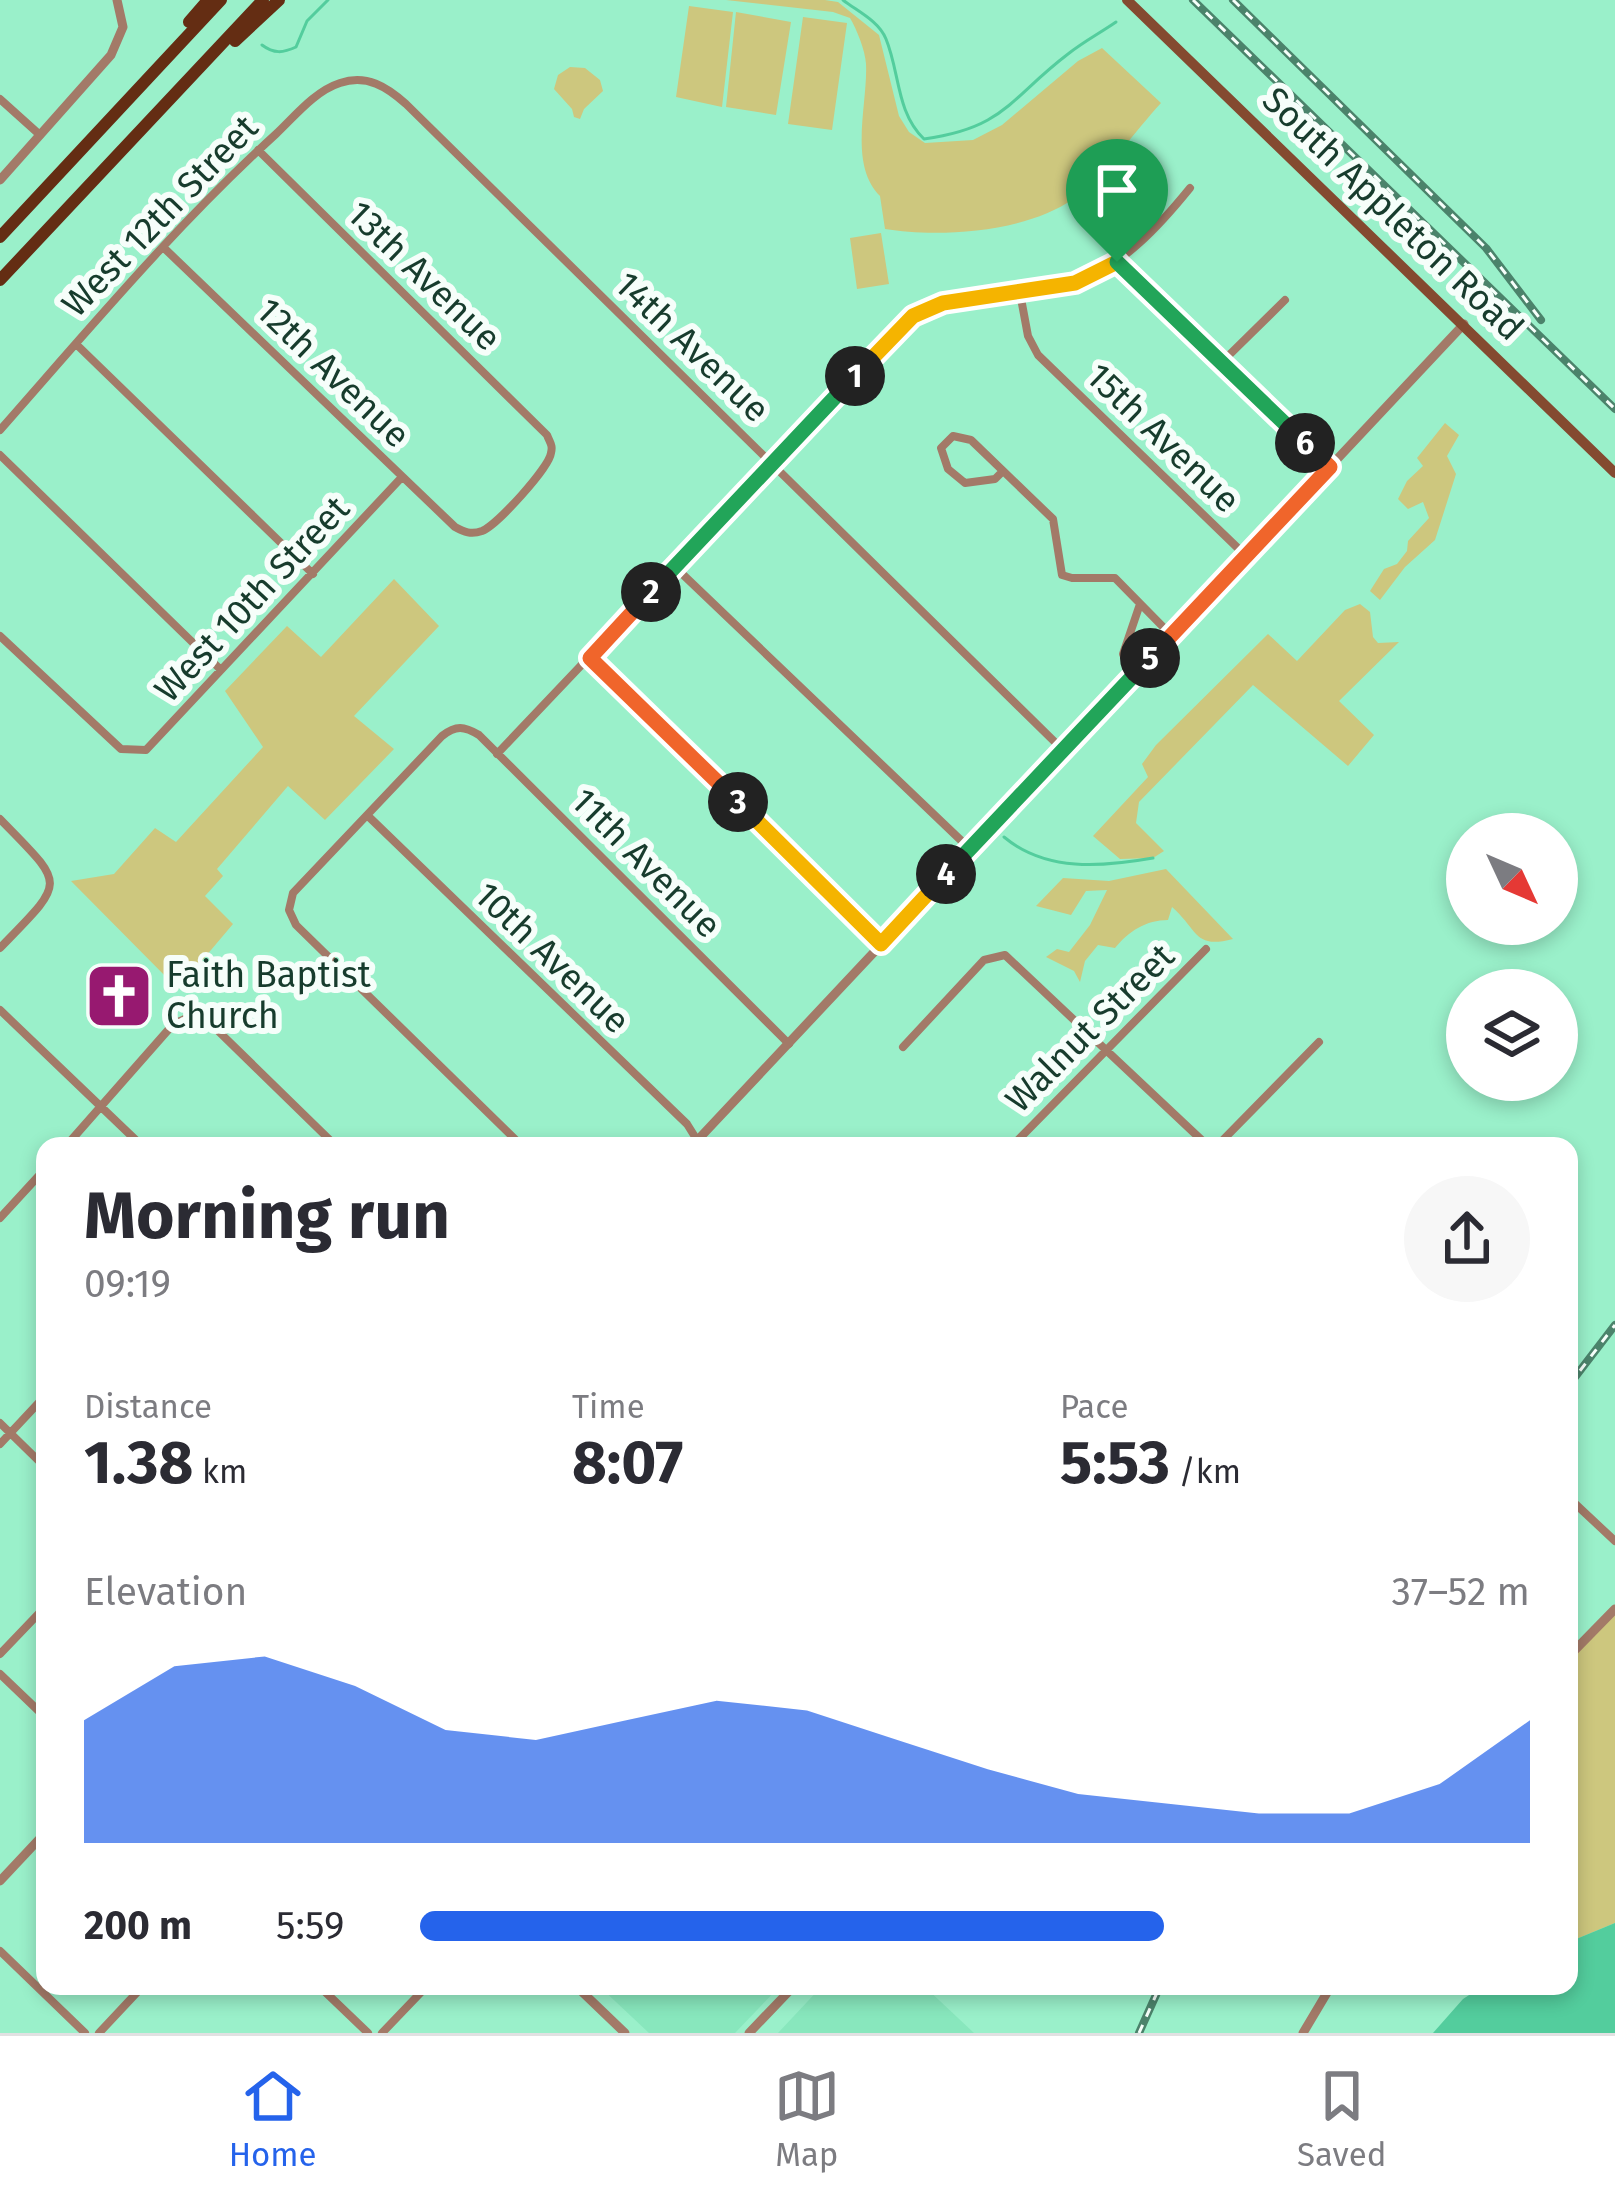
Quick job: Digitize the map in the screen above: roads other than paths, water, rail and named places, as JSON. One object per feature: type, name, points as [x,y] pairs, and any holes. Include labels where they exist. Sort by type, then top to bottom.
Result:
[{"type":"main road","points":[[100,128],[208,0]]},
{"type":"main road","points":[[0,237],[220,0]]},
{"type":"main road","points":[[0,280],[263,0]]},
{"type":"main road","points":[[142,128],[189,90],[279,0]]},
{"type":"main road","name":"South Appleton Road","points":[[1127,0],[1615,473]]},
{"type":"street","points":[[0,180],[111,55],[123,27],[116,0]]},
{"type":"street","name":"West 12th Street","points":[[0,430],[163,247],[258,150],[327,88],[349,80],[382,86]]},
{"type":"street","name":"14th Avenue","points":[[382,86],[406,104],[1064,751]]},
{"type":"street","points":[[0,99],[40,135]]},
{"type":"street","name":"13th Avenue","points":[[258,150],[550,442],[548,461],[498,519],[486,530],[468,533]]},
{"type":"street","points":[[497,754],[913,316],[943,303],[1075,283],[1117,262],[1190,188]]},
{"type":"street","name":"12th Avenue","points":[[163,247],[455,527],[468,533]]},
{"type":"street","points":[[1117,262],[1330,467]]},
{"type":"street","name":"15th Avenue","points":[[1020,292],[1028,336],[1039,356],[1246,555]]},
{"type":"street","points":[[1221,363],[1285,300]]},
{"type":"street","points":[[700,1137],[1464,324]]},
{"type":"street","points":[[76,344],[313,574]]},
{"type":"street","points":[[1003,471],[995,479],[965,483],[948,470],[941,448],[953,436],[966,437],[1003,471],[1053,519],[1062,574],[1115,578],[1172,635]]},
{"type":"street","points":[[0,454],[221,670]]},
{"type":"street","name":"West 10th Street","points":[[0,636],[121,749],[139,753],[153,744],[402,477]]},
{"type":"street","points":[[675,567],[970,849]]},
{"type":"street","points":[[1133,676],[1123,654],[1140,604]]},
{"type":"street","points":[[590,658],[881,944]]},
{"type":"street","name":"11th Avenue","points":[[367,815],[442,736],[461,727],[479,735],[789,1044]]},
{"type":"street","points":[[367,815],[293,893],[289,910],[296,925],[513,1137]]},
{"type":"street","name":"10th Avenue","points":[[367,815],[687,1124],[692,1137]]},
{"type":"street","points":[[0,819],[50,873],[46,899],[0,948]]},
{"type":"street","name":"Walnut Street","points":[[1021,1137],[1206,949]]},
{"type":"street","points":[[903,1047],[984,960],[1008,957],[1203,1137]]},
{"type":"street","points":[[0,1010],[133,1137]]},
{"type":"street","points":[[74,1137],[170,1029],[184,1017],[195,1016],[212,1025],[327,1137]]},
{"type":"street","points":[[1222,1137],[1319,1042]]},
{"type":"street","points":[[0,1218],[36,1179]]},
{"type":"street","points":[[0,1444],[36,1406]]},
{"type":"street","points":[[0,1424],[36,1458]]},
{"type":"street","points":[[1578,1506],[1615,1541]]},
{"type":"street","points":[[1578,1647],[1615,1609]]},
{"type":"street","points":[[0,1654],[36,1616]]},
{"type":"street","points":[[0,1674],[36,1708]]},
{"type":"street","points":[[0,1881],[36,1843]]},
{"type":"street","points":[[0,1951],[36,1986]]},
{"type":"street","points":[[46,1995],[85,2033]]},
{"type":"street","points":[[98,2033],[134,1995]]},
{"type":"street","points":[[328,1995],[368,2033]]},
{"type":"street","points":[[382,2033],[418,1995]]},
{"type":"street","points":[[585,1995],[625,2033]]},
{"type":"street","points":[[749,2033],[785,1995]]},
{"type":"street","points":[[1304,2033],[1326,1995]]},
{"type":"waterway","points":[[262,45],[279,52],[296,47],[307,21],[328,0]]},
{"type":"waterway","points":[[843,0],[883,33],[908,117],[924,139],[990,119],[1068,54],[1116,22]]},
{"type":"waterway","points":[[1004,837],[1038,856],[1075,864],[1153,858]]},
{"type":"railway","points":[[1193,0],[1615,409]]},
{"type":"railway","points":[[1233,0],[1486,248],[1541,320]]},
{"type":"railway","points":[[1578,1373],[1615,1325]]},
{"type":"railway","points":[[1139,2033],[1156,1995]]},
{"type":"place","name":"Faith Baptist Church","points":[[119,996]]}]
